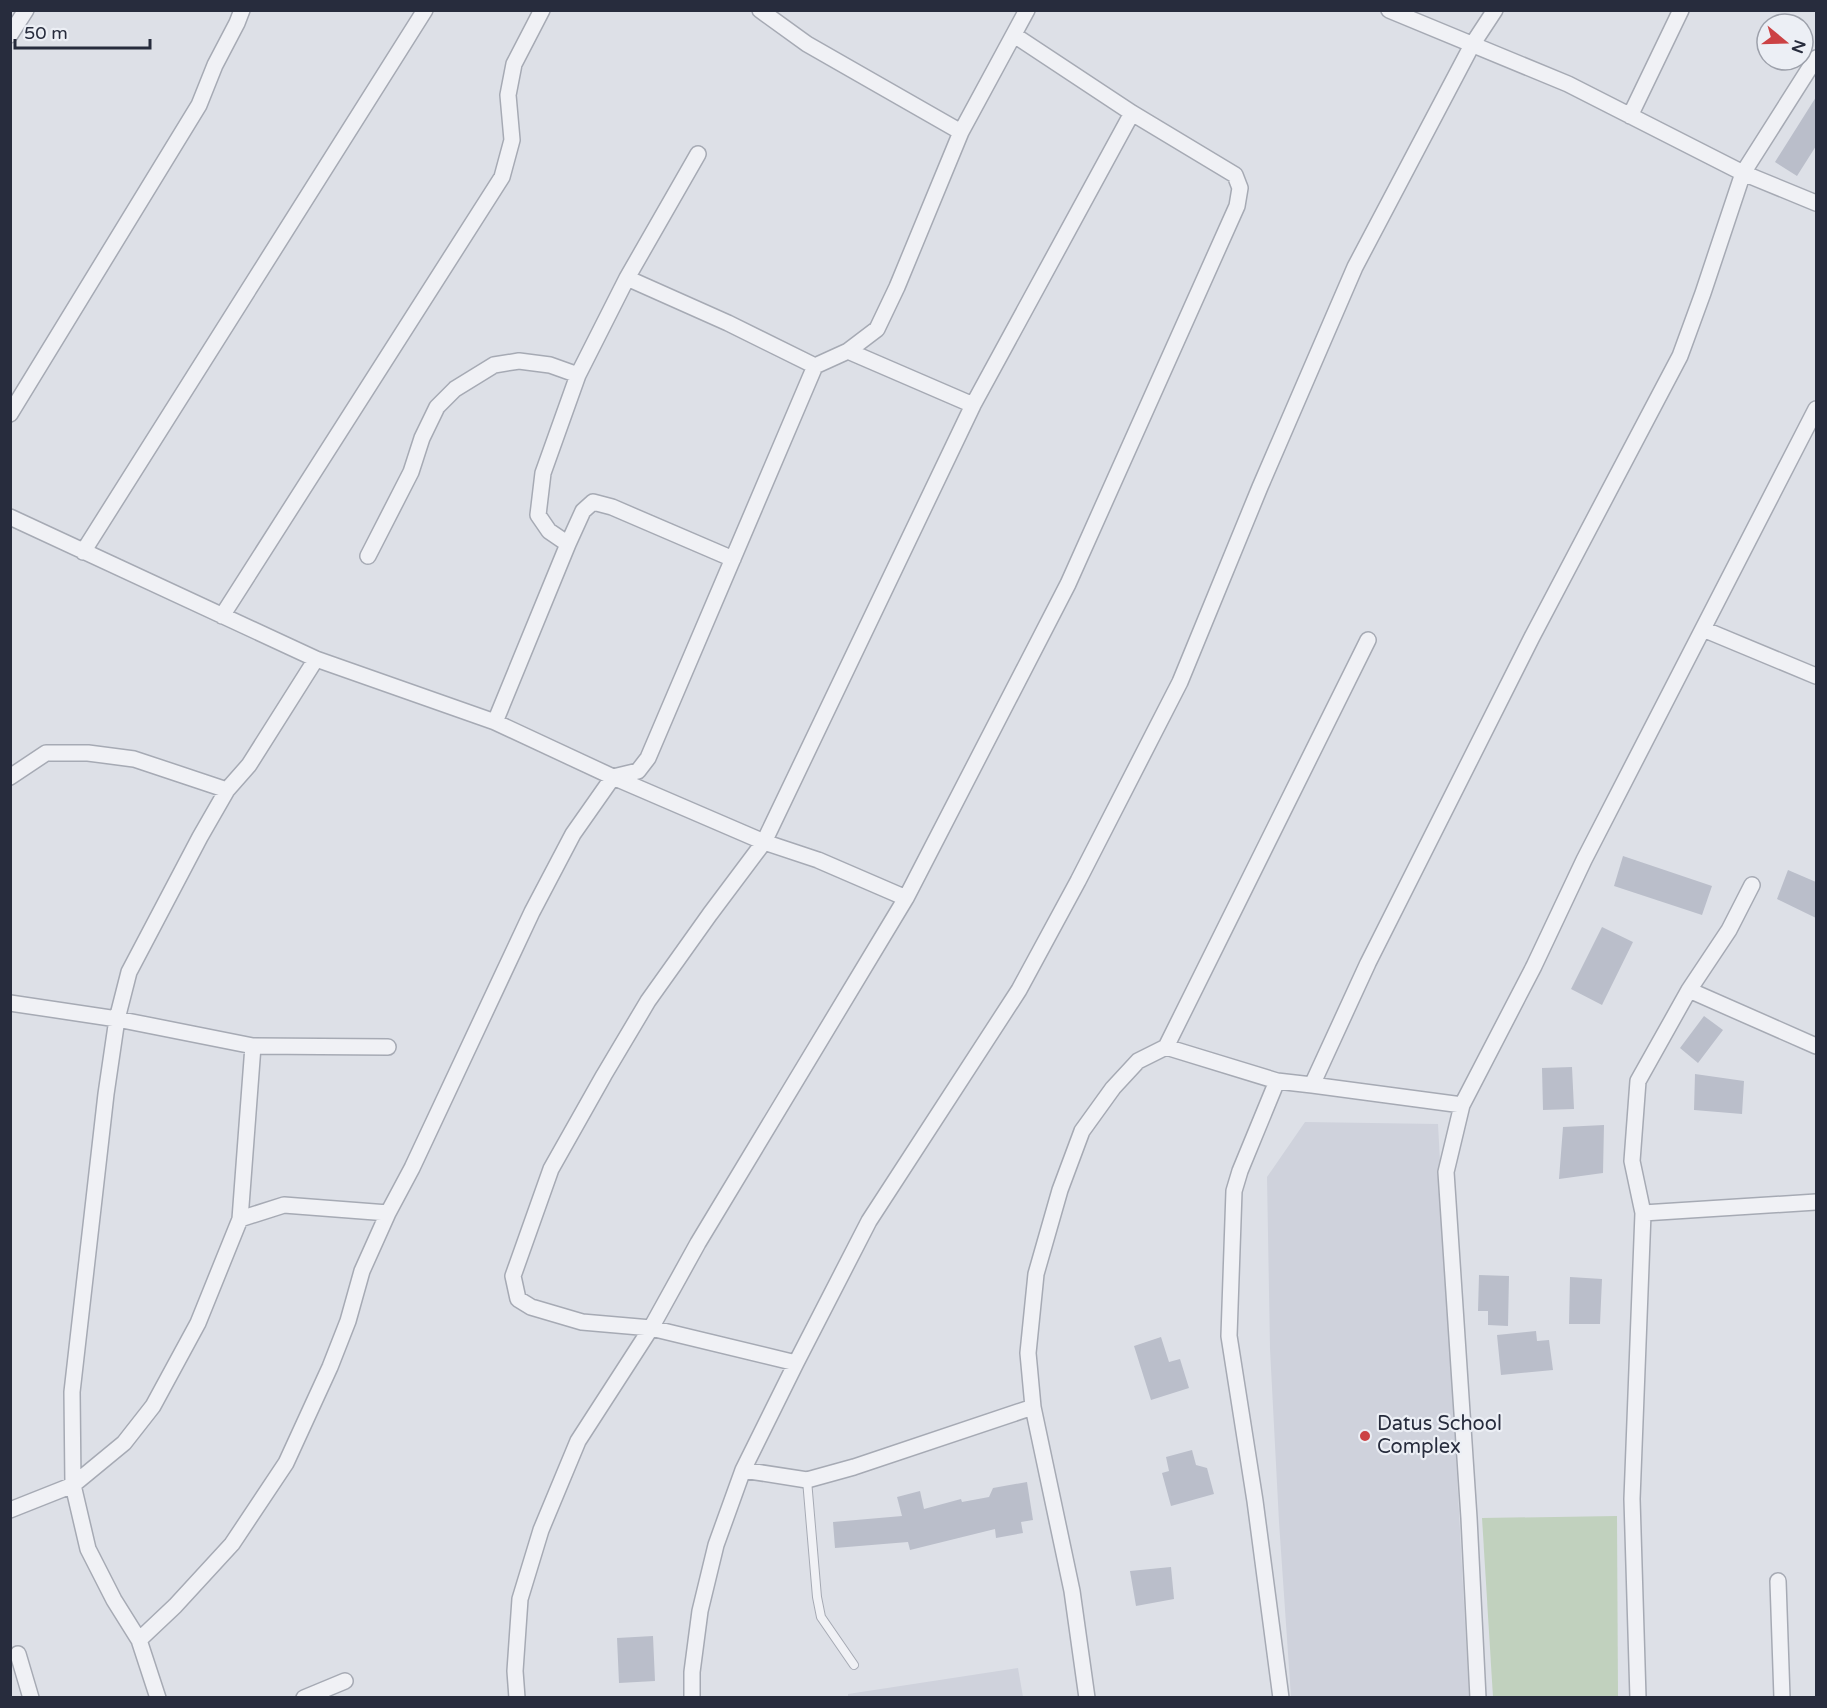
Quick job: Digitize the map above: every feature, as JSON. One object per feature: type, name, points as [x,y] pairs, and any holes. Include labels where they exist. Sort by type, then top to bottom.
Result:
[{"type":"street","points":[[10,34],[26,10]]},
{"type":"street","points":[[10,414],[199,105],[215,65],[242,10]]},
{"type":"street","points":[[83,552],[425,10]]},
{"type":"street","points":[[222,616],[502,177],[512,140],[508,95],[514,64],[542,10]]},
{"type":"street","points":[[760,10],[807,44],[961,132]]},
{"type":"street","points":[[139,1640],[175,1606],[232,1544],[286,1463],[330,1367],[348,1321],[362,1271],[532,912],[573,834],[613,777],[639,771],[648,758],[815,366],[848,351],[877,329],[897,287],[961,132],[1027,10]]},
{"type":"street","points":[[1389,10],[1568,84],[1743,173],[1816,202]]},
{"type":"street","points":[[692,1698],[692,1672],[700,1611],[716,1545],[743,1470],[869,1221],[1019,990],[1078,881],[1180,682],[1260,487],[1355,267],[1472,45],[1495,10]]},
{"type":"street","points":[[1630,116],[1680,10]]},
{"type":"street","points":[[517,1698],[515,1671],[520,1599],[541,1530],[578,1441],[651,1328],[698,1244],[906,898],[1068,584],[1237,206],[1240,188],[1235,175],[1132,113],[1014,35]]},
{"type":"street","points":[[1312,1085],[1368,963],[1532,637],[1680,356],[1743,173],[1816,58]]},
{"type":"street","points":[[796,1363],[651,1328],[582,1322],[531,1307],[518,1299],[513,1276],[551,1169],[603,1075],[648,1001],[764,842],[973,405],[1132,113]]},
{"type":"street","points":[[568,544],[549,531],[538,515],[543,473],[578,375],[627,278],[698,154]]},
{"type":"street","points":[[627,278],[728,322],[815,366]]},
{"type":"street","points":[[848,351],[973,405]]},
{"type":"street","points":[[368,556],[411,472],[422,438],[437,407],[455,389],[494,364],[519,361],[550,365],[578,375]]},
{"type":"street","points":[[1478,1698],[1469,1518],[1446,1172],[1461,1105],[1534,966],[1584,860],[1816,409]]},
{"type":"street","points":[[495,722],[568,544],[583,511],[593,502],[612,507],[733,559]]},
{"type":"street","points":[[10,517],[315,659],[495,722],[613,777],[764,842],[818,860],[906,898]]},
{"type":"street","points":[[1703,628],[1816,676]]},
{"type":"street","points":[[1087,1698],[1072,1591],[1033,1407],[1028,1353],[1036,1274],[1060,1190],[1082,1131],[1113,1088],[1138,1061],[1166,1047],[1368,640]]},
{"type":"street","points":[[158,1698],[139,1640],[114,1600],[88,1549],[73,1485],[72,1392],[106,1094],[117,1020],[129,972],[200,837],[227,790],[249,765],[315,659]]},
{"type":"street","points":[[10,777],[46,753],[88,753],[134,759],[227,790]]},
{"type":"street","points":[[1638,1698],[1632,1499],[1643,1213],[1632,1161],[1638,1081],[1689,990],[1729,930],[1752,885]]},
{"type":"street","points":[[1689,990],[1816,1046]]},
{"type":"street","points":[[10,1003],[117,1020],[253,1046],[388,1047]]},
{"type":"street","points":[[10,1510],[73,1485],[124,1443],[153,1406],[198,1323],[240,1219],[253,1046]]},
{"type":"street","points":[[1166,1047],[1277,1081],[1461,1105]]},
{"type":"street","points":[[1277,1081],[1234,1191],[1229,1336],[1255,1501],[1281,1698]]},
{"type":"street","points":[[1643,1213],[1816,1202]]},
{"type":"street","points":[[240,1219],[284,1205],[388,1213]]},
{"type":"street","points":[[743,1470],[807,1480],[854,1467],[1033,1407]]},
{"type":"street","points":[[1778,1581],[1782,1698]]},
{"type":"street","points":[[18,1654],[31,1698]]},
{"type":"street","points":[[304,1698],[345,1681]]},
{"type":"lane","points":[[807,1480],[817,1597],[821,1617],[854,1665]]},
{"type":"shaded area","name":"Datus School Complex","points":[[1305,1122],[1438,1124],[1469,1697],[1291,1697],[1270,1349],[1267,1177]]},
{"type":"shaded area","points":[[1018,1668],[1023,1697],[848,1697],[848,1694]]},
{"type":"green space","points":[[1617,1516],[1618,1697],[1493,1697],[1482,1518]]},
{"type":"building","points":[[1816,97],[1816,146],[1797,176],[1775,162]]},
{"type":"building","points":[[1623,856],[1712,886],[1702,915],[1614,886]]},
{"type":"building","points":[[1788,870],[1816,882],[1816,918],[1777,899]]},
{"type":"building","points":[[1602,927],[1633,942],[1602,1005],[1571,989]]},
{"type":"building","points":[[1704,1016],[1723,1030],[1698,1063],[1680,1048]]},
{"type":"building","points":[[1572,1067],[1574,1109],[1543,1110],[1542,1068]]},
{"type":"building","points":[[1695,1074],[1744,1081],[1742,1114],[1694,1110]]},
{"type":"building","points":[[1604,1125],[1603,1173],[1559,1179],[1563,1127]]},
{"type":"building","points":[[1479,1275],[1509,1276],[1508,1326],[1488,1325],[1488,1311],[1478,1311]]},
{"type":"building","points":[[1570,1277],[1602,1279],[1600,1324],[1569,1324]]},
{"type":"building","points":[[1536,1331],[1537,1341],[1549,1340],[1553,1370],[1501,1375],[1497,1335]]},
{"type":"building","points":[[1161,1337],[1169,1362],[1180,1359],[1189,1388],[1151,1400],[1134,1346]]},
{"type":"building","points":[[1192,1450],[1196,1465],[1207,1468],[1214,1494],[1171,1506],[1162,1473],[1169,1471],[1166,1457]]},
{"type":"building","points":[[1027,1482],[1033,1520],[1021,1522],[1023,1533],[996,1538],[995,1529],[910,1550],[908,1542],[835,1548],[833,1522],[902,1516],[897,1497],[920,1491],[924,1509],[961,1499],[962,1502],[989,1497],[993,1488]]},
{"type":"building","points":[[1171,1567],[1174,1599],[1136,1606],[1130,1571]]},
{"type":"building","points":[[653,1636],[655,1681],[619,1683],[617,1638]]},
{"type":"place","name":"Datus School Complex","points":[[1365,1436]]}]
